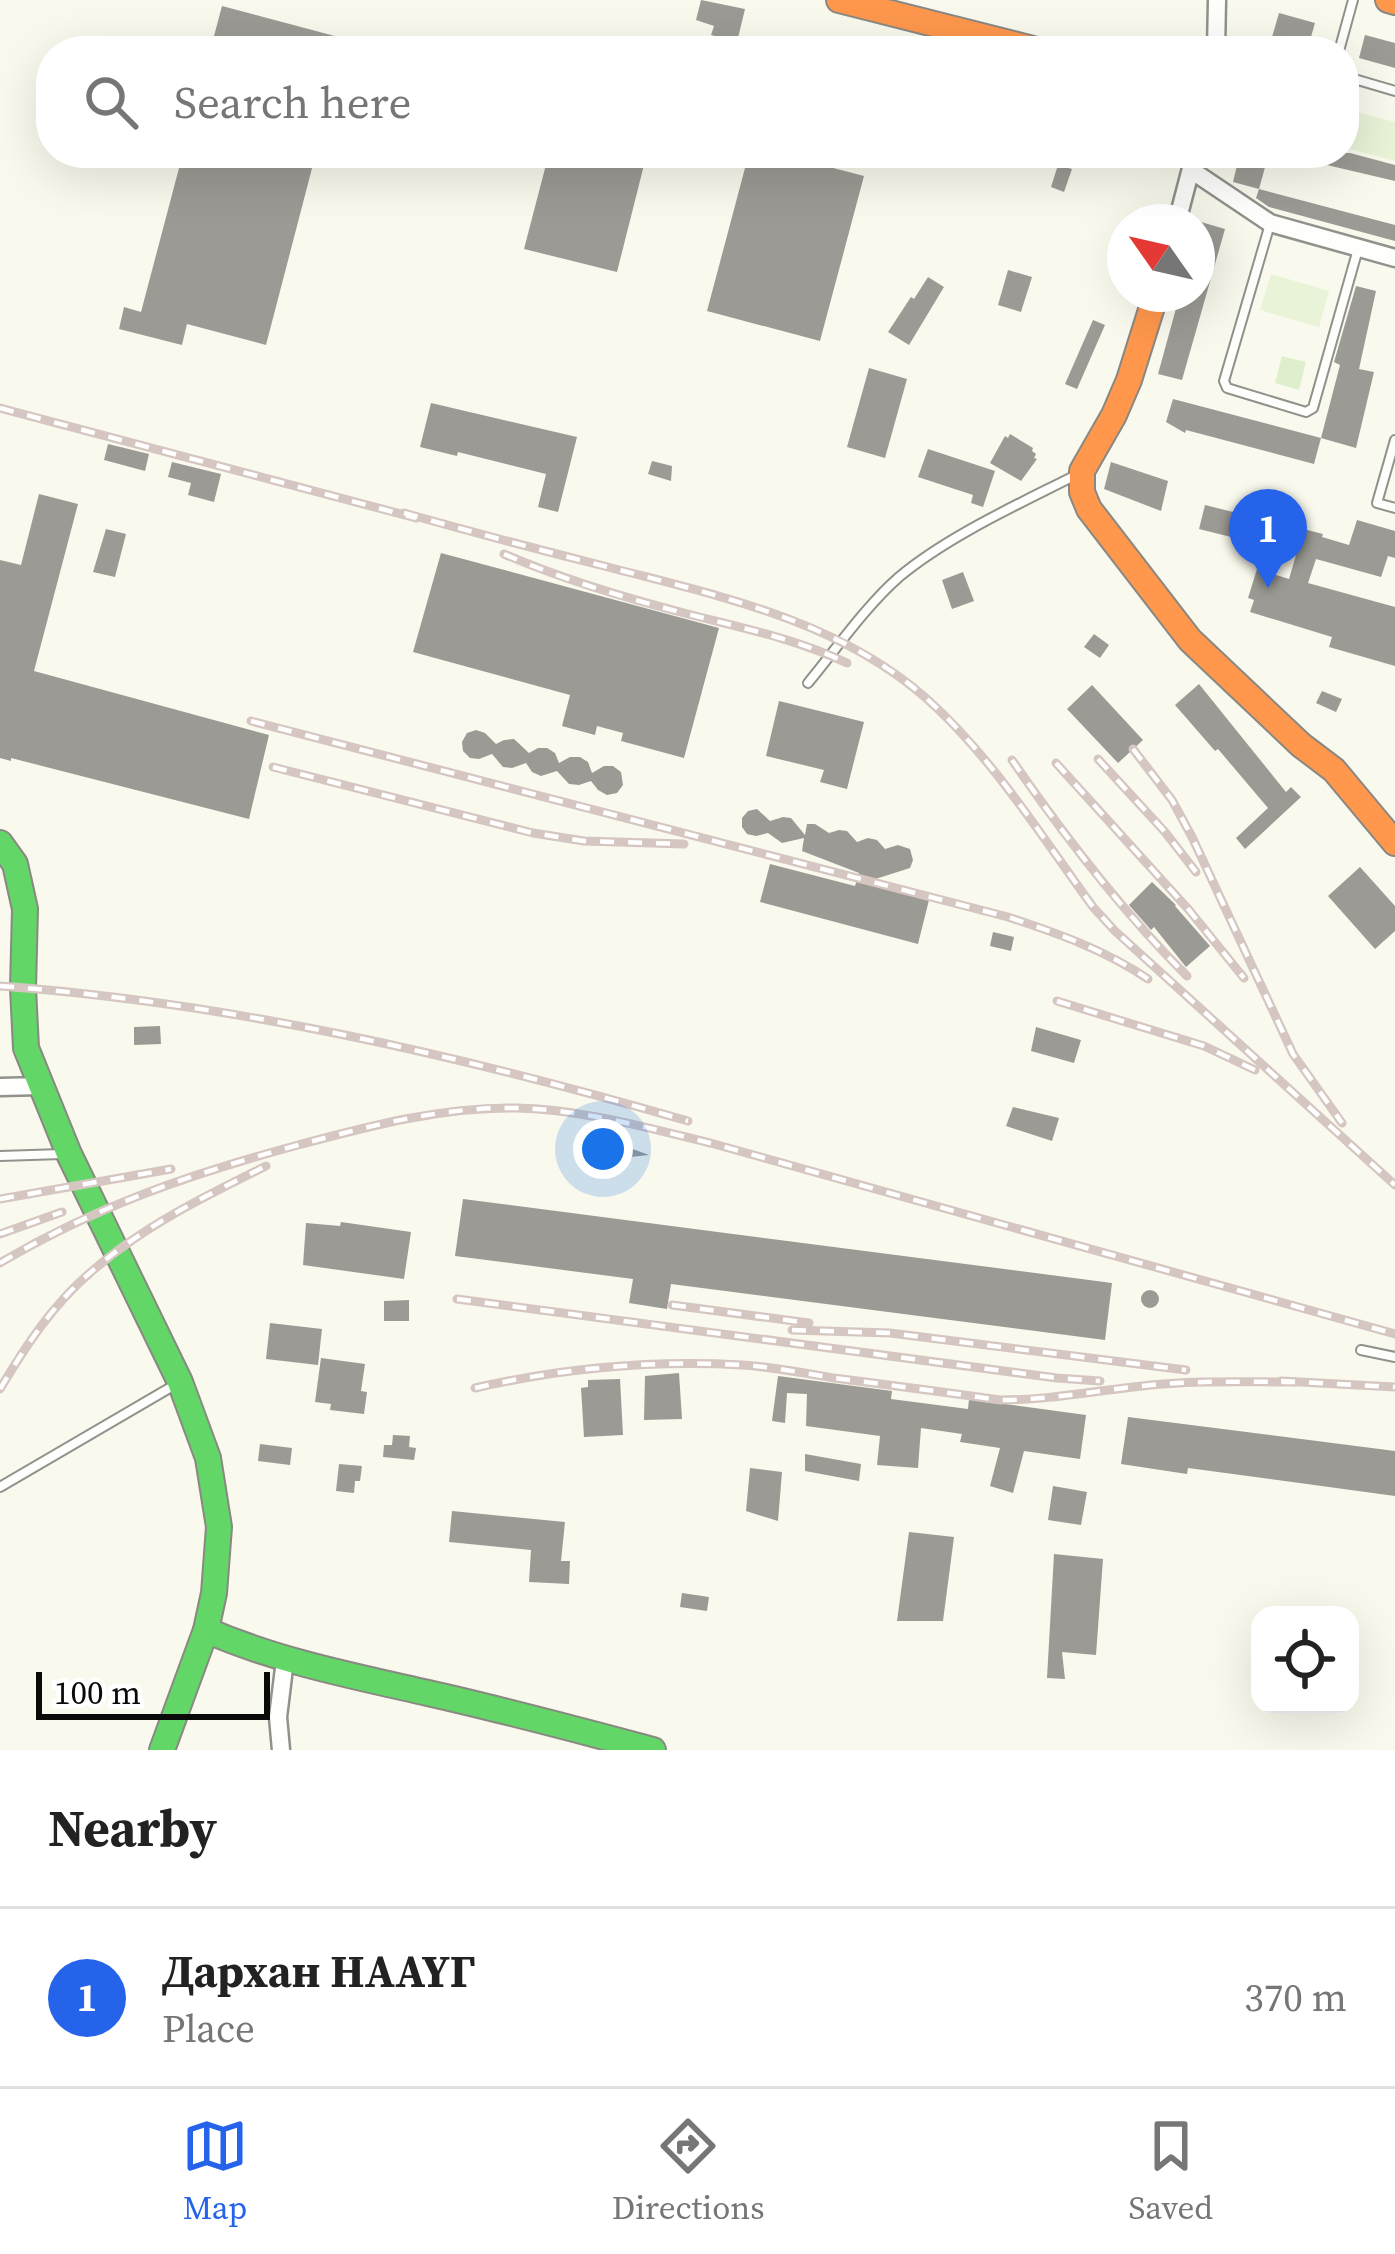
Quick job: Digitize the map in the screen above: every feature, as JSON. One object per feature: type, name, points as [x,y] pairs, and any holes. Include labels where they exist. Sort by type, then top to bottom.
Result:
[{"type":"street","points":[[838,0],[981,36]]},
{"type":"street","points":[[1216,36],[1217,0]]},
{"type":"street","points":[[1182,204],[1191,168]]},
{"type":"street","points":[[1202,168],[1270,223],[1395,258]]},
{"type":"street","points":[[1150,312],[1129,380],[1082,472],[1082,492],[1089,509],[1190,640],[1334,770],[1395,843]]},
{"type":"street","points":[[0,843],[20,875],[25,909],[26,1048],[69,1154],[180,1382],[208,1458],[219,1527],[214,1592],[206,1630],[162,1750]]},
{"type":"street","points":[[0,1087],[41,1086]]},
{"type":"street","points":[[206,1630],[245,1649],[285,1660],[653,1750]]},
{"type":"street","points":[[281,1750],[278,1717],[285,1660]]},
{"type":"lane","points":[[1343,36],[1353,0]]},
{"type":"lane","points":[[1359,80],[1395,91]]},
{"type":"lane","points":[[1270,223],[1224,381],[1227,388],[1299,410],[1313,408],[1358,249]]},
{"type":"lane","points":[[1395,440],[1377,503],[1395,508]]},
{"type":"lane","points":[[808,682],[897,579],[1002,513],[1082,472]]},
{"type":"lane","points":[[0,1156],[69,1154]]},
{"type":"lane","points":[[1361,1350],[1395,1357]]},
{"type":"lane","points":[[0,1487],[180,1382]]},
{"type":"green space","points":[[1359,113],[1395,122],[1395,161],[1359,151]]},
{"type":"green space","points":[[1271,274],[1329,291],[1319,327],[1260,310]]},
{"type":"green space","points":[[1282,356],[1306,362],[1299,390],[1275,383]]},
{"type":"building","points":[[701,0],[745,9],[738,36],[711,35],[714,26],[696,20]]},
{"type":"building","points":[[222,6],[335,36],[214,36]]},
{"type":"building","points":[[1279,13],[1315,23],[1311,36],[1272,36]]},
{"type":"building","points":[[1365,35],[1395,43],[1395,68],[1359,58]]},
{"type":"building","points":[[1359,155],[1395,165],[1395,181],[1340,168],[1359,168]]},
{"type":"building","points":[[179,168],[312,168],[266,345],[187,324],[182,345],[119,329],[124,307],[141,312]]},
{"type":"building","points":[[545,168],[643,168],[617,272],[524,249]]},
{"type":"building","points":[[745,168],[833,168],[864,176],[820,341],[707,311]]},
{"type":"building","points":[[1057,168],[1072,169],[1064,192],[1051,187]]},
{"type":"building","points":[[1236,168],[1265,168],[1259,189],[1233,182]]},
{"type":"building","points":[[1259,189],[1395,225],[1395,241],[1269,207],[1256,198]]},
{"type":"building","points":[[1215,226],[1225,229],[1215,264]]},
{"type":"building","points":[[1008,270],[1032,277],[1021,312],[998,305]]},
{"type":"building","points":[[928,277],[944,287],[909,345],[888,332]]},
{"type":"building","points":[[1356,286],[1376,291],[1359,369],[1374,372],[1356,448],[1321,438],[1340,365],[1334,362]]},
{"type":"building","points":[[1175,312],[1201,312],[1182,380],[1158,374]]},
{"type":"building","points":[[1093,320],[1105,325],[1077,389],[1065,384]]},
{"type":"building","points":[[869,368],[907,379],[885,458],[847,447]]},
{"type":"building","points":[[1173,399],[1321,438],[1314,464],[1185,433],[1166,422]]},
{"type":"building","points":[[431,403],[577,437],[558,512],[538,507],[546,474],[420,447]]},
{"type":"building","points":[[1010,434],[1036,454],[1021,481],[990,463]]},
{"type":"building","points":[[108,444],[149,454],[145,471],[104,460]]},
{"type":"building","points":[[928,449],[995,471],[983,507],[971,503],[973,495],[918,477]]},
{"type":"building","points":[[652,461],[672,466],[671,481],[648,474]]},
{"type":"building","points":[[172,462],[221,474],[214,502],[188,495],[191,483],[168,477]]},
{"type":"building","points":[[1111,462],[1168,481],[1161,511],[1104,489]]},
{"type":"building","points":[[39,494],[78,504],[34,671],[269,735],[249,819],[0,758],[0,560],[21,565]]},
{"type":"building","points":[[1205,505],[1249,516],[1243,540],[1199,529]]},
{"type":"building","points":[[1357,520],[1395,531],[1395,558],[1388,556],[1381,577],[1316,559],[1308,583],[1395,607],[1395,666],[1329,647],[1332,637],[1250,612],[1254,600],[1248,598],[1257,569],[1289,579],[1296,555],[1272,548],[1280,523],[1349,545]]},
{"type":"building","points":[[106,529],[126,534],[115,577],[93,572]]},
{"type":"building","points":[[441,553],[719,628],[684,758],[621,741],[623,733],[597,726],[595,735],[562,726],[570,695],[413,652]]},
{"type":"building","points":[[963,572],[974,601],[952,609],[942,580]]},
{"type":"building","points":[[1094,634],[1109,645],[1100,658],[1084,647]]},
{"type":"building","points":[[1199,684],[1286,792],[1291,787],[1301,797],[1245,849],[1236,838],[1268,808],[1175,705]]},
{"type":"building","points":[[1092,685],[1143,740],[1118,763],[1067,709]]},
{"type":"building","points":[[1322,691],[1342,699],[1336,712],[1316,703]]},
{"type":"building","points":[[779,701],[864,722],[847,789],[820,782],[824,770],[766,756]]},
{"type":"building","points":[[476,730],[496,744],[514,739],[529,753],[547,748],[559,763],[580,757],[592,773],[613,766],[621,772],[623,785],[617,793],[607,795],[591,781],[569,784],[557,771],[541,776],[526,763],[503,767],[492,754],[470,758],[462,742]]},
{"type":"building","points":[[757,809],[770,821],[791,818],[805,835],[807,824],[815,824],[829,833],[847,831],[857,842],[868,838],[885,849],[898,845],[910,849],[910,868],[866,882],[929,900],[918,944],[760,902],[770,864],[855,886],[859,873],[802,851],[804,838],[782,843],[768,833],[747,834],[742,818]]},
{"type":"building","points":[[1360,867],[1395,906],[1395,931],[1375,949],[1328,896]]},
{"type":"building","points":[[1152,882],[1210,946],[1186,967],[1129,905]]},
{"type":"building","points":[[993,932],[1014,937],[1011,951],[990,946]]},
{"type":"building","points":[[160,1026],[161,1044],[134,1045],[134,1027]]},
{"type":"building","points":[[1036,1027],[1081,1040],[1074,1063],[1031,1051]]},
{"type":"building","points":[[1013,1107],[1059,1118],[1052,1141],[1006,1126]]},
{"type":"building","points":[[608,1140],[649,1155],[603,1160]]},
{"type":"building","points":[[463,1199],[1112,1283],[1105,1340],[671,1284],[667,1309],[629,1303],[633,1279],[455,1256]]},
{"type":"building","points":[[341,1222],[411,1232],[404,1279],[303,1265],[306,1223],[340,1226]]},
{"type":"building","points":[[1150,1290],[1159,1299],[1150,1308],[1141,1299]]},
{"type":"building","points":[[409,1300],[409,1321],[384,1321],[384,1301]]},
{"type":"building","points":[[270,1323],[322,1329],[318,1365],[266,1359]]},
{"type":"building","points":[[321,1358],[365,1364],[364,1414],[330,1410],[331,1404],[315,1402]]},
{"type":"building","points":[[679,1373],[682,1419],[644,1420],[645,1376]]},
{"type":"building","points":[[778,1376],[892,1391],[891,1399],[968,1409],[969,1399],[1086,1415],[1080,1459],[1024,1451],[1013,1493],[990,1486],[1000,1448],[960,1442],[962,1434],[921,1428],[918,1468],[877,1465],[880,1436],[806,1426],[807,1394],[787,1393],[785,1423],[772,1421]]},
{"type":"building","points":[[620,1379],[623,1435],[584,1437],[581,1388],[588,1387],[588,1380]]},
{"type":"building","points":[[1128,1417],[1395,1451],[1395,1496],[1188,1468],[1187,1474],[1121,1464]]},
{"type":"building","points":[[393,1435],[410,1436],[409,1447],[416,1448],[414,1460],[383,1457],[384,1445],[392,1445]]},
{"type":"building","points":[[260,1444],[292,1448],[290,1465],[258,1461]]},
{"type":"building","points":[[805,1454],[861,1464],[859,1481],[805,1471]]},
{"type":"building","points":[[339,1464],[362,1466],[354,1493],[336,1491]]},
{"type":"building","points":[[750,1468],[782,1472],[778,1521],[746,1511]]},
{"type":"building","points":[[1053,1486],[1087,1492],[1081,1525],[1048,1520]]},
{"type":"building","points":[[452,1511],[565,1522],[561,1561],[570,1561],[569,1584],[529,1582],[531,1550],[449,1542]]},
{"type":"building","points":[[909,1532],[954,1537],[943,1621],[897,1621]]},
{"type":"building","points":[[1054,1554],[1103,1559],[1096,1655],[1062,1652],[1065,1679],[1047,1678]]},
{"type":"building","points":[[682,1593],[709,1597],[707,1611],[680,1607]]},
{"type":"railway","points":[[0,408],[416,518]]},
{"type":"railway","points":[[404,513],[776,614],[855,649],[892,672],[927,699],[974,747],[1115,931],[1395,1185]]},
{"type":"railway","points":[[504,554],[595,588],[789,641],[847,663]]},
{"type":"railway","points":[[251,721],[1008,917],[1098,951],[1148,979]]},
{"type":"railway","points":[[1133,749],[1172,800],[1293,1054],[1342,1123]]},
{"type":"railway","points":[[1098,759],[1196,872]]},
{"type":"railway","points":[[1012,760],[1095,872],[1187,976]]},
{"type":"railway","points":[[1056,763],[1244,978]]},
{"type":"railway","points":[[273,767],[533,833],[584,841],[684,844]]},
{"type":"railway","points":[[0,986],[261,1019],[433,1054],[688,1121]]},
{"type":"railway","points":[[1057,1001],[1204,1046],[1255,1070]]},
{"type":"railway","points":[[0,1263],[108,1208],[258,1156],[432,1114],[540,1109],[615,1120],[714,1144],[1395,1334]]},
{"type":"railway","points":[[0,1389],[41,1327],[91,1272],[153,1227],[266,1166]]},
{"type":"railway","points":[[0,1199],[171,1169]]},
{"type":"railway","points":[[0,1234],[62,1212]]},
{"type":"railway","points":[[457,1299],[1100,1381]]},
{"type":"railway","points":[[672,1305],[809,1323]]},
{"type":"railway","points":[[792,1330],[890,1333],[1186,1370]]},
{"type":"railway","points":[[475,1388],[574,1371],[675,1364],[765,1367],[1000,1400],[1180,1383],[1295,1382]]},
{"type":"railway","points":[[1281,1381],[1395,1387]]},
{"type":"traffic: fast","points":[[0,843],[15,864],[25,909],[26,1048],[69,1154],[180,1382],[208,1458],[219,1527],[214,1593],[206,1630],[162,1750]]},
{"type":"traffic: fast","points":[[206,1630],[316,1667],[653,1750]]},
{"type":"traffic: slow","points":[[839,0],[982,36]]},
{"type":"traffic: slow","points":[[1388,0],[1395,2]]},
{"type":"traffic: slow","points":[[1150,312],[1114,415],[1082,471],[1082,492],[1089,509],[1190,640],[1334,770],[1395,843]]},
{"type":"place","name":"Дархан НААҮГ","points":[[1268,588]]}]
